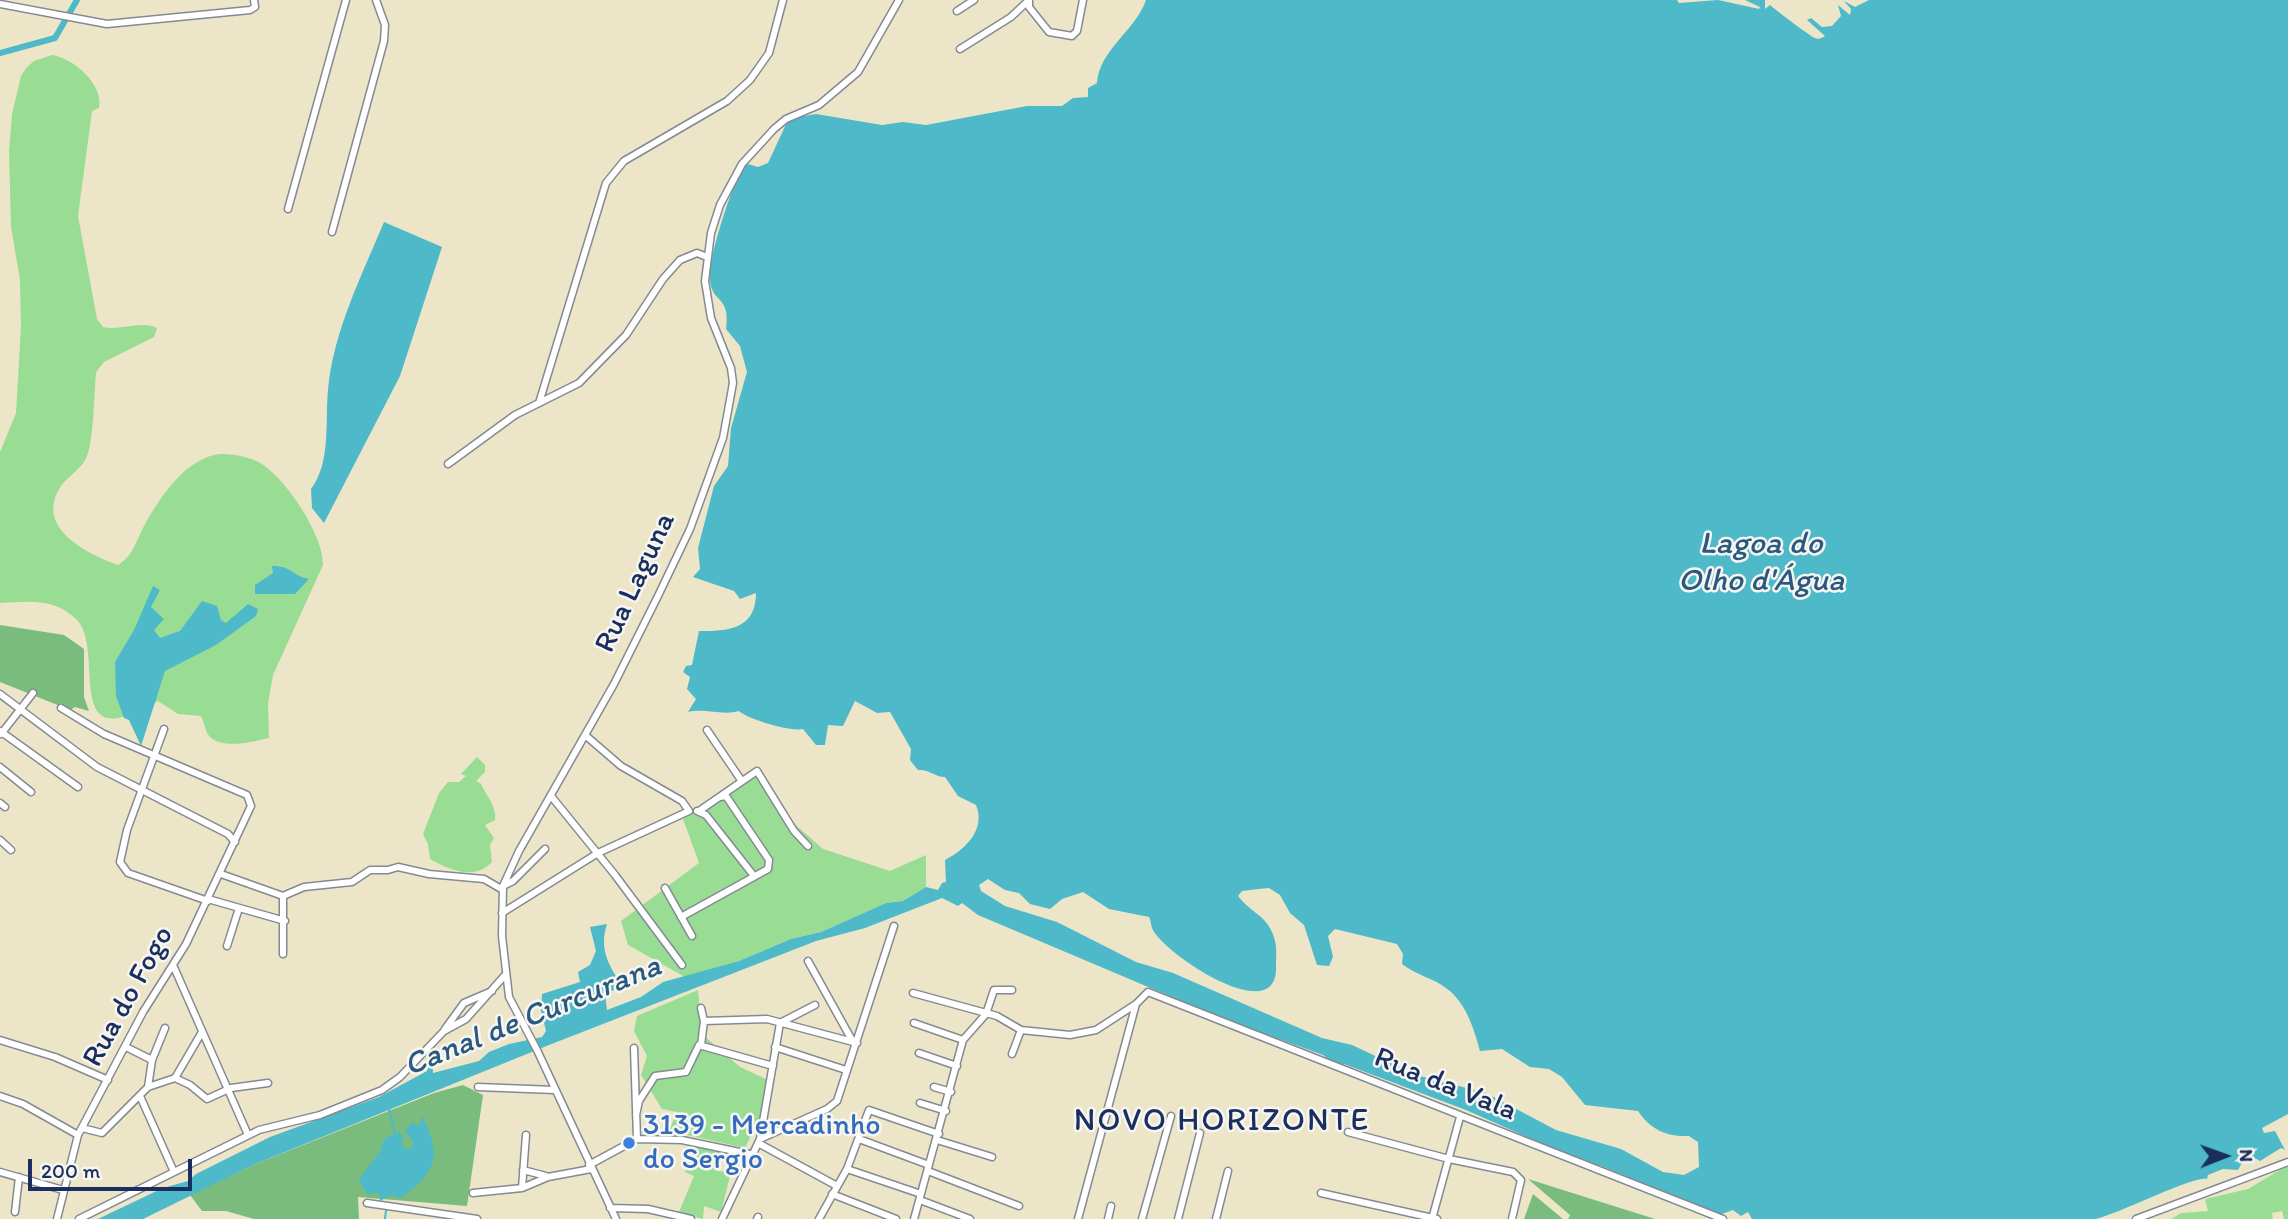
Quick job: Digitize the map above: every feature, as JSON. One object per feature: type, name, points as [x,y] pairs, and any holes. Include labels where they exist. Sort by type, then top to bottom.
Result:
[{"type":"street","points":[[0,4],[66,18],[124,23],[254,9],[254,0]]},
{"type":"street","points":[[288,209],[346,0]]},
{"type":"street","points":[[332,232],[384,41],[385,24],[376,0]]},
{"type":"street","points":[[539,403],[607,183],[624,162],[727,101],[750,80],[769,53],[783,0]]},
{"type":"street","name":"Rua Laguna","points":[[616,1219],[541,1058],[509,997],[502,913],[503,888],[519,851],[614,684],[690,529],[728,419],[733,383],[706,300],[706,257],[720,205],[742,164],[786,119],[819,105],[858,72],[899,0]]},
{"type":"street","points":[[957,12],[974,0]]},
{"type":"street","points":[[1029,0],[1030,7],[1049,32],[1072,36],[1077,31],[1083,0]]},
{"type":"street","points":[[960,49],[1011,16],[1029,0]]},
{"type":"street","points":[[448,464],[515,415],[579,383],[626,335],[680,260],[697,253],[706,257]]},
{"type":"street","points":[[33,693],[1,733],[78,787]]},
{"type":"street","points":[[0,694],[84,759],[228,834],[235,842]]},
{"type":"street","points":[[61,708],[104,734],[155,756]]},
{"type":"street","points":[[164,729],[122,847],[121,865],[128,873],[208,900],[285,921]]},
{"type":"street","points":[[707,730],[741,780]]},
{"type":"street","points":[[585,735],[621,766],[687,804],[689,811]]},
{"type":"street","name":"Rua do Fogo","points":[[57,1219],[80,1132],[208,900],[251,800],[247,795],[155,756]]},
{"type":"street","points":[[0,767],[31,792]]},
{"type":"street","points":[[699,811],[757,771],[794,831],[808,846]]},
{"type":"street","points":[[551,796],[598,853],[681,965]]},
{"type":"street","points":[[681,917],[768,869],[769,860],[726,796],[720,797]]},
{"type":"street","points":[[502,913],[598,853],[689,811],[699,811],[706,815],[754,876]]},
{"type":"street","points":[[0,840],[11,850]]},
{"type":"street","points":[[221,874],[283,896],[304,887],[352,882],[370,870],[398,867],[429,874],[478,878],[503,888],[545,849]]},
{"type":"street","points":[[665,888],[692,936]]},
{"type":"street","points":[[283,896],[283,954]]},
{"type":"street","points":[[227,946],[239,908]]},
{"type":"street","points":[[759,1141],[833,1106],[894,926]]},
{"type":"street","points":[[808,961],[855,1043]]},
{"type":"street","points":[[173,965],[248,1135]]},
{"type":"street","points":[[444,1031],[466,1019],[506,974]]},
{"type":"street","points":[[914,1219],[946,1111],[963,1040],[986,1014],[994,990],[1000,987],[1012,990]]},
{"type":"street","points":[[79,1219],[259,1130],[320,1115],[382,1090],[400,1077],[444,1031],[464,1003],[492,991]]},
{"type":"street","points":[[913,993],[1002,1018],[1021,1030],[1070,1035],[1092,1032],[1136,1004]]},
{"type":"street","name":"Rua da Vala","points":[[1136,1004],[1145,993],[1151,993],[1723,1219]]},
{"type":"street","points":[[1078,1219],[1136,1004]]},
{"type":"street","points":[[780,1023],[815,1005]]},
{"type":"street","points":[[701,1008],[704,1021],[701,1045]]},
{"type":"street","points":[[704,1021],[748,1018],[780,1023],[855,1043]]},
{"type":"street","points":[[722,1219],[759,1141],[780,1023]]},
{"type":"street","points":[[914,1023],[963,1040]]},
{"type":"street","points":[[148,1087],[152,1060],[165,1028]]},
{"type":"street","points":[[1012,1054],[1021,1030]]},
{"type":"street","points":[[175,1078],[202,1032]]},
{"type":"street","points":[[0,1040],[55,1057],[108,1080]]},
{"type":"street","points":[[636,1115],[639,1101],[655,1076],[686,1072],[695,1048],[701,1045],[773,1066]]},
{"type":"street","points":[[126,1047],[152,1060]]},
{"type":"street","points":[[775,1047],[846,1070]]},
{"type":"street","points":[[634,1048],[637,1139]]},
{"type":"street","points":[[919,1053],[957,1066]]},
{"type":"street","points":[[0,1096],[23,1104],[80,1132],[102,1133],[148,1087],[175,1078],[190,1084],[206,1099],[227,1090],[268,1083]]},
{"type":"street","points":[[478,1087],[554,1090]]},
{"type":"street","points":[[934,1087],[951,1092]]},
{"type":"street","points":[[140,1096],[174,1172]]},
{"type":"street","points":[[920,1103],[946,1111]]},
{"type":"street","points":[[819,1219],[847,1168],[869,1110],[992,1157]]},
{"type":"street","points":[[1142,1219],[1171,1116]]},
{"type":"street","points":[[1321,1193],[1434,1219],[1460,1117]]},
{"type":"street","points":[[1348,1132],[1449,1159],[1513,1172],[1521,1180],[1512,1219]]},
{"type":"street","points":[[1178,1219],[1200,1133]]},
{"type":"street","points":[[522,1188],[526,1135]]},
{"type":"street","points":[[473,1193],[522,1188],[548,1177],[590,1167],[637,1139],[682,1140],[754,1155]]},
{"type":"street","points":[[859,1139],[1020,1206]]},
{"type":"street","points":[[759,1141],[837,1186]]},
{"type":"street","points":[[2136,1219],[2288,1162]]},
{"type":"street","points":[[847,1168],[970,1219]]},
{"type":"street","points":[[523,1170],[548,1177]]},
{"type":"street","points":[[1216,1219],[1228,1171]]},
{"type":"street","points":[[0,1172],[63,1190]]},
{"type":"street","points":[[15,1212],[19,1177]]},
{"type":"street","points":[[832,1194],[897,1219]]},
{"type":"street","points":[[367,1203],[474,1219]]},
{"type":"street","points":[[1108,1219],[1111,1206]]},
{"type":"street","points":[[610,1208],[648,1209],[691,1219]]},
{"type":"green space","points":[[52,55],[69,61],[85,74],[92,81],[99,99],[99,108],[92,111],[78,216],[97,319],[103,327],[145,325],[157,328],[154,337],[104,362],[96,372],[93,425],[88,453],[80,467],[61,486],[54,501],[54,515],[59,527],[79,546],[118,565],[131,553],[164,494],[182,474],[202,459],[219,454],[244,457],[260,463],[281,481],[310,524],[322,553],[323,565],[273,675],[268,703],[269,738],[236,744],[219,742],[207,733],[201,716],[178,714],[158,701],[128,715],[118,718],[105,717],[96,710],[92,697],[87,647],[84,632],[77,620],[50,604],[0,603],[0,452],[16,413],[21,326],[20,280],[11,227],[9,151],[12,114],[21,76],[26,68],[34,61]]},
{"type":"green space","points":[[0,625],[64,635],[84,649],[84,697],[89,711],[75,707],[70,710],[0,682]]},
{"type":"green space","points":[[477,757],[485,765],[485,772],[476,781],[481,784],[495,815],[495,820],[485,825],[494,838],[490,845],[492,862],[478,871],[462,872],[430,859],[428,844],[423,834],[439,793],[448,782],[459,782],[466,776],[461,774]]},
{"type":"green space","points":[[759,771],[790,820],[823,849],[890,871],[926,855],[926,887],[903,901],[886,903],[821,932],[791,939],[739,961],[685,977],[628,945],[621,921],[699,863],[683,819]]},
{"type":"green space","points":[[698,990],[702,1034],[740,1067],[768,1080],[758,1135],[752,1133],[745,1148],[669,1131],[677,1112],[662,1109],[641,1075],[647,1056],[634,1031],[637,1016]]},
{"type":"green space","points":[[463,1085],[483,1095],[467,1206],[358,1197],[359,1219],[254,1219],[226,1211],[202,1211],[190,1195],[253,1165],[434,1093]]},
{"type":"green space","points":[[690,1143],[721,1151],[718,1171],[731,1172],[721,1212],[704,1206],[703,1219],[679,1212],[694,1176],[685,1172]]},
{"type":"green space","points":[[2288,1165],[2288,1219],[2284,1219],[2282,1211],[2272,1213],[2273,1219],[2171,1219],[2181,1213],[2208,1211],[2205,1199],[2248,1189]]},
{"type":"green space","points":[[1528,1179],[1655,1219],[1568,1219],[1570,1215]]},
{"type":"green space","points":[[1533,1194],[1563,1219],[1524,1219]]},
{"type":"water","name":"Lagoa do Olho d'Água","points":[[1146,0],[1677,0],[1679,3],[1718,0],[1759,9],[1760,7],[1745,0],[1765,0],[1765,9],[1770,5],[1818,39],[1825,36],[1807,20],[1811,18],[1822,27],[1832,26],[1841,16],[1838,5],[1850,15],[1851,9],[1844,1],[1855,7],[1869,0],[2288,0],[2288,1114],[2262,1128],[2264,1133],[2275,1131],[2285,1150],[2281,1148],[2260,1161],[2253,1157],[2243,1161],[2238,1170],[2223,1169],[2208,1175],[2207,1179],[2187,1183],[2096,1219],[1752,1219],[1748,1212],[1741,1216],[1733,1210],[1719,1215],[1599,1165],[1586,1163],[1466,1110],[1344,1064],[1339,1067],[1323,1055],[1224,1019],[978,915],[962,903],[958,906],[942,898],[865,928],[816,941],[549,1045],[253,1165],[143,1219],[98,1219],[163,1188],[188,1181],[196,1174],[270,1137],[379,1097],[427,1071],[432,1054],[433,1073],[479,1061],[489,1052],[509,1044],[542,1037],[546,1031],[541,1011],[542,994],[580,982],[578,972],[590,965],[596,951],[590,927],[607,924],[604,941],[606,956],[622,985],[605,995],[607,1010],[641,997],[663,982],[739,961],[791,939],[821,932],[886,903],[903,901],[926,887],[938,890],[942,883],[946,882],[945,860],[967,844],[976,830],[976,805],[958,796],[945,777],[918,770],[910,760],[911,749],[890,712],[877,713],[855,701],[843,726],[828,725],[825,745],[816,745],[803,729],[771,724],[739,711],[688,712],[696,699],[687,689],[690,677],[683,672],[686,666],[692,665],[699,631],[738,626],[751,615],[756,593],[740,599],[734,591],[693,577],[700,569],[698,548],[714,486],[728,466],[731,428],[747,372],[740,346],[726,329],[724,305],[711,288],[710,270],[716,240],[742,169],[748,164],[758,167],[768,163],[787,122],[792,118],[816,114],[882,125],[903,122],[926,125],[1027,106],[1062,106],[1073,98],[1088,97],[1088,88],[1097,83],[1104,60],[1141,11]],"holes":[[[988,879],[1005,890],[1019,893],[1030,904],[1050,909],[1062,899],[1083,892],[1109,909],[1149,917],[1152,928],[1160,939],[1196,968],[1218,981],[1240,989],[1259,991],[1272,984],[1276,967],[1275,940],[1264,920],[1238,896],[1242,891],[1269,888],[1280,895],[1290,913],[1304,925],[1317,965],[1329,966],[1333,957],[1328,936],[1335,929],[1397,944],[1403,954],[1402,964],[1441,985],[1459,1001],[1472,1025],[1480,1051],[1502,1049],[1530,1067],[1549,1069],[1562,1077],[1585,1105],[1638,1111],[1648,1123],[1660,1131],[1689,1136],[1698,1142],[1699,1167],[1684,1175],[1663,1172],[1621,1149],[1556,1130],[1486,1093],[1416,1075],[1352,1045],[1322,1038],[1173,973],[1136,962],[1057,922],[1005,906],[981,891],[979,885]]]},
{"type":"water","points":[[384,222],[442,247],[400,376],[324,523],[312,508],[311,489],[322,467],[331,368],[342,325]]},
{"type":"water","points":[[272,566],[309,579],[295,594],[255,594],[255,585],[273,573]]},
{"type":"water","points":[[153,586],[160,590],[151,607],[164,619],[154,630],[160,638],[180,631],[202,601],[217,606],[221,620],[226,623],[248,604],[258,609],[256,616],[216,645],[165,671],[141,746],[129,720],[124,718],[116,696],[115,662],[134,630]]},
{"type":"water","points":[[422,1116],[429,1130],[434,1153],[428,1172],[400,1198],[391,1195],[380,1201],[379,1193],[367,1194],[359,1180],[380,1151],[384,1139],[399,1132],[403,1137],[402,1147],[410,1150],[414,1143],[405,1131],[413,1122],[419,1127]]},
{"type":"waterway","points":[[0,53],[55,38],[77,0]]},
{"type":"waterway","points":[[389,1109],[395,1135]]},
{"type":"waterway","points":[[385,1219],[386,1210]]},
{"type":"place","name":"3139 - Mercadinho do Sergio","points":[[629,1143]]},
{"type":"district","name":"NOVO HORIZONTE","points":[[1222,1122]]},
{"type":"water label","name":"Canal de Curcurana","points":[[533,1017]]}]
